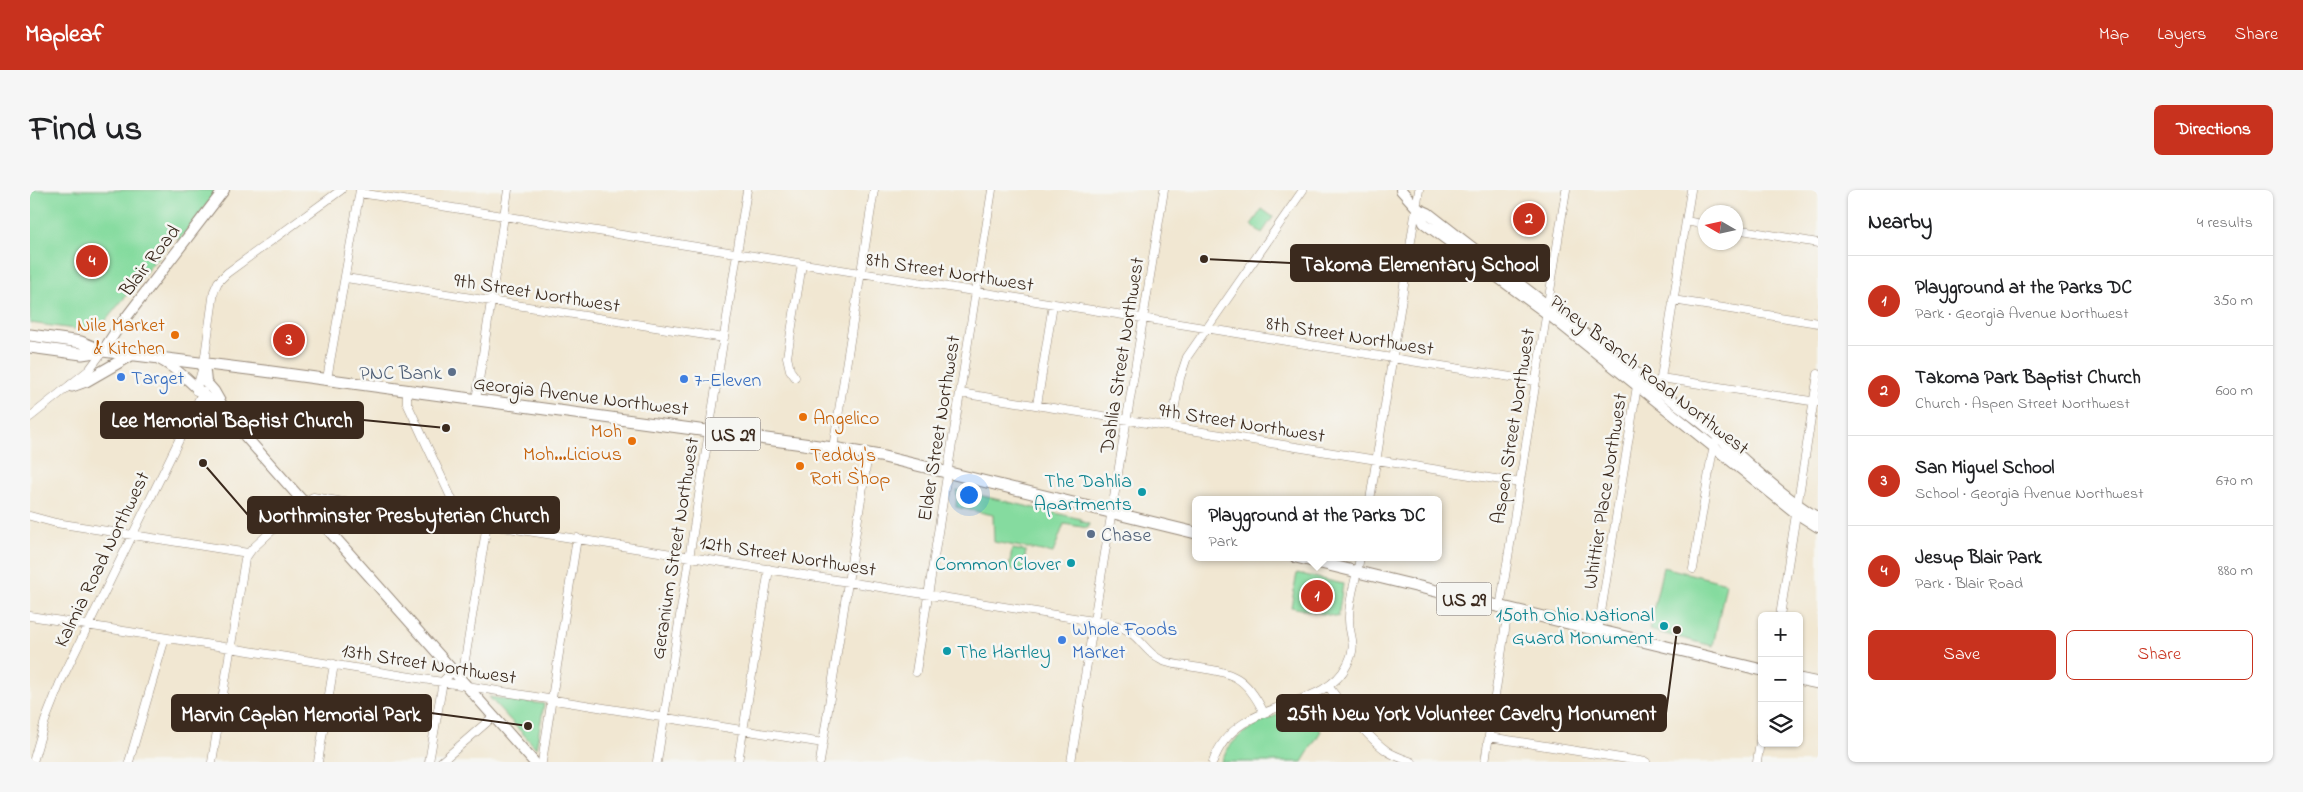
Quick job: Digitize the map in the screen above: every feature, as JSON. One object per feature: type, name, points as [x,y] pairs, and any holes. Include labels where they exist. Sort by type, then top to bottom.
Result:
[{"type":"highway","name":"US 29","points":[[30,335],[81,342],[103,351]]},
{"type":"highway","name":"US 29","points":[[30,347],[82,354],[103,351]]},
{"type":"highway","name":"Georgia Avenue Northwest","points":[[103,351],[327,379],[833,448],[948,472],[1192,532]]},
{"type":"highway","points":[[72,386],[86,381],[133,354]]},
{"type":"highway","name":"US 29","points":[[1312,561],[1502,609],[1758,669]]},
{"type":"highway","points":[[1803,680],[1818,683]]},
{"type":"main road","name":"Blair Road","points":[[103,351],[118,328],[224,190]]},
{"type":"main road","name":"Piney Branch Road Northwest","points":[[1401,190],[1417,208],[1428,213],[1548,309],[1638,386],[1713,446],[1797,508],[1818,518]]},
{"type":"main road","name":"Piney Branch Road Northwest","points":[[1548,309],[1654,386],[1719,437],[1818,527]]},
{"type":"main road","points":[[152,356],[173,366],[198,396],[230,419]]},
{"type":"main road","name":"Kalmia Road Northwest","points":[[204,363],[206,382]]},
{"type":"main road","points":[[206,382],[214,391],[230,419],[534,762]]},
{"type":"street","name":"Kalmia Road Northwest","points":[[198,396],[214,292],[218,282],[227,273],[341,190]]},
{"type":"street","points":[[476,400],[508,190]]},
{"type":"street","name":"Geranium Street Northwest","points":[[657,762],[747,190]]},
{"type":"street","points":[[833,448],[874,190]]},
{"type":"street","name":"Elder Street Northwest","points":[[916,672],[992,190]]},
{"type":"street","name":"Dahlia Street Northwest","points":[[1071,762],[1164,190]]},
{"type":"street","points":[[1171,427],[1184,363],[1205,328],[1303,190]]},
{"type":"street","points":[[1371,496],[1420,190]]},
{"type":"street","name":"Aspen Street Northwest","points":[[1485,762],[1506,623],[1502,609],[1566,190]]},
{"type":"street","points":[[1654,386],[1661,378],[1691,190]]},
{"type":"street","points":[[327,379],[360,192]]},
{"type":"street","name":"8th Street Northwest","points":[[360,192],[504,217],[1536,381]]},
{"type":"street","points":[[1686,222],[1698,224]]},
{"type":"street","points":[[1743,231],[1818,243]]},
{"type":"street","points":[[795,377],[787,357],[802,264]]},
{"type":"street","name":"9th Street Northwest","points":[[346,278],[724,338]]},
{"type":"street","points":[[1674,300],[1818,323]]},
{"type":"street","points":[[1037,405],[1053,304]]},
{"type":"street","points":[[30,417],[72,386],[89,370],[103,351]]},
{"type":"street","points":[[1781,612],[1816,402],[1818,374]]},
{"type":"street","points":[[1661,378],[1816,402]]},
{"type":"street","name":"Kalmia Road Northwest","points":[[34,762],[51,703],[206,382]]},
{"type":"street","name":"Whittier Place Northwest","points":[[1598,632],[1638,386]]},
{"type":"street","points":[[407,390],[405,400],[456,508],[456,519]]},
{"type":"street","name":"9th Street Northwest","points":[[960,394],[1520,483]]},
{"type":"street","points":[[1693,569],[1713,446],[1719,437]]},
{"type":"street","points":[[820,762],[868,454]]},
{"type":"street","name":"12th Street Northwest","points":[[303,502],[313,497],[1112,624],[1128,630],[1153,654],[1165,661],[1224,672],[1236,677],[1252,690],[1264,713]]},
{"type":"street","points":[[212,762],[244,563],[248,553],[303,502]]},
{"type":"street","points":[[30,516],[52,522],[248,553]]},
{"type":"street","points":[[429,762],[443,681],[464,666],[487,524]]},
{"type":"street","points":[[542,762],[577,538]]},
{"type":"street","points":[[1213,762],[1222,742],[1241,724],[1328,686],[1343,672],[1352,653],[1353,638],[1348,618],[1359,561]]},
{"type":"street","points":[[738,762],[769,569]]},
{"type":"street","name":"13th Street Northwest","points":[[30,616],[88,627],[465,684],[823,743]]},
{"type":"street","points":[[129,762],[165,638]]},
{"type":"street","points":[[318,762],[334,664]]},
{"type":"street","points":[[1328,686],[1344,707],[1381,746],[1392,754],[1412,762]]},
{"type":"street","points":[[442,762],[493,716]]},
{"type":"street","points":[[1489,737],[1646,762]]},
{"type":"street","points":[[1757,762],[1759,747]]},
{"type":"green space","points":[[30,190],[218,190],[179,240],[174,236],[169,236],[165,241],[167,246],[102,325],[95,323],[89,331],[30,323]]},
{"type":"green space","points":[[1262,209],[1273,217],[1262,233],[1251,225]]},
{"type":"green space","points":[[957,490],[1081,519],[1080,521],[1089,524],[1088,528],[1064,524],[1053,553],[994,542],[993,515],[956,507]]},
{"type":"green space","points":[[1012,549],[1026,551],[1023,571],[1009,569]]},
{"type":"green space","points":[[1663,567],[1726,583],[1713,646],[1649,630]]},
{"type":"green space","points":[[1297,573],[1343,584],[1338,617],[1291,607]]},
{"type":"green space","points":[[489,697],[544,704],[536,748]]},
{"type":"green space","points":[[1303,705],[1321,731],[1302,762],[1221,762],[1227,750],[1244,732],[1266,720]]},
{"type":"place","name":"Takoma Park Baptist Church","points":[[1529,219]]},
{"type":"place","name":"Takoma Elementary School","points":[[1204,259]]},
{"type":"place","name":"Jesup Blair Park","points":[[92,261]]},
{"type":"place","name":"Nile Market & Kitchen","points":[[175,335]]},
{"type":"place","name":"San Miguel School","points":[[289,340]]},
{"type":"place","name":"PNC Bank","points":[[452,372]]},
{"type":"place","name":"Target","points":[[121,377]]},
{"type":"place","name":"7-Eleven","points":[[684,379]]},
{"type":"place","name":"Angelico","points":[[803,417]]},
{"type":"place","name":"Lee Memorial Baptist Church","points":[[446,428]]},
{"type":"place","name":"Moh Moh...Licious","points":[[632,441]]},
{"type":"place","name":"Northminster Presbyterian Church","points":[[203,463]]},
{"type":"place","name":"Teddy's Roti Shop","points":[[800,466]]},
{"type":"place","name":"The Dahlia Apartments","points":[[1142,492]]},
{"type":"place","name":"Chase","points":[[1091,534]]},
{"type":"place","name":"Common Clover","points":[[1071,563]]},
{"type":"place","name":"Playground at the Parks DC","points":[[1317,596]]},
{"type":"place","name":"150th Ohio National Guard Monument","points":[[1664,626]]},
{"type":"place","name":"25th New York Volunteer Cavelry Monument","points":[[1677,630]]},
{"type":"place","name":"Whole Foods Market","points":[[1062,640]]},
{"type":"place","name":"The Hartley","points":[[947,651]]},
{"type":"place","name":"Marvin Caplan Memorial Park","points":[[528,726]]}]
